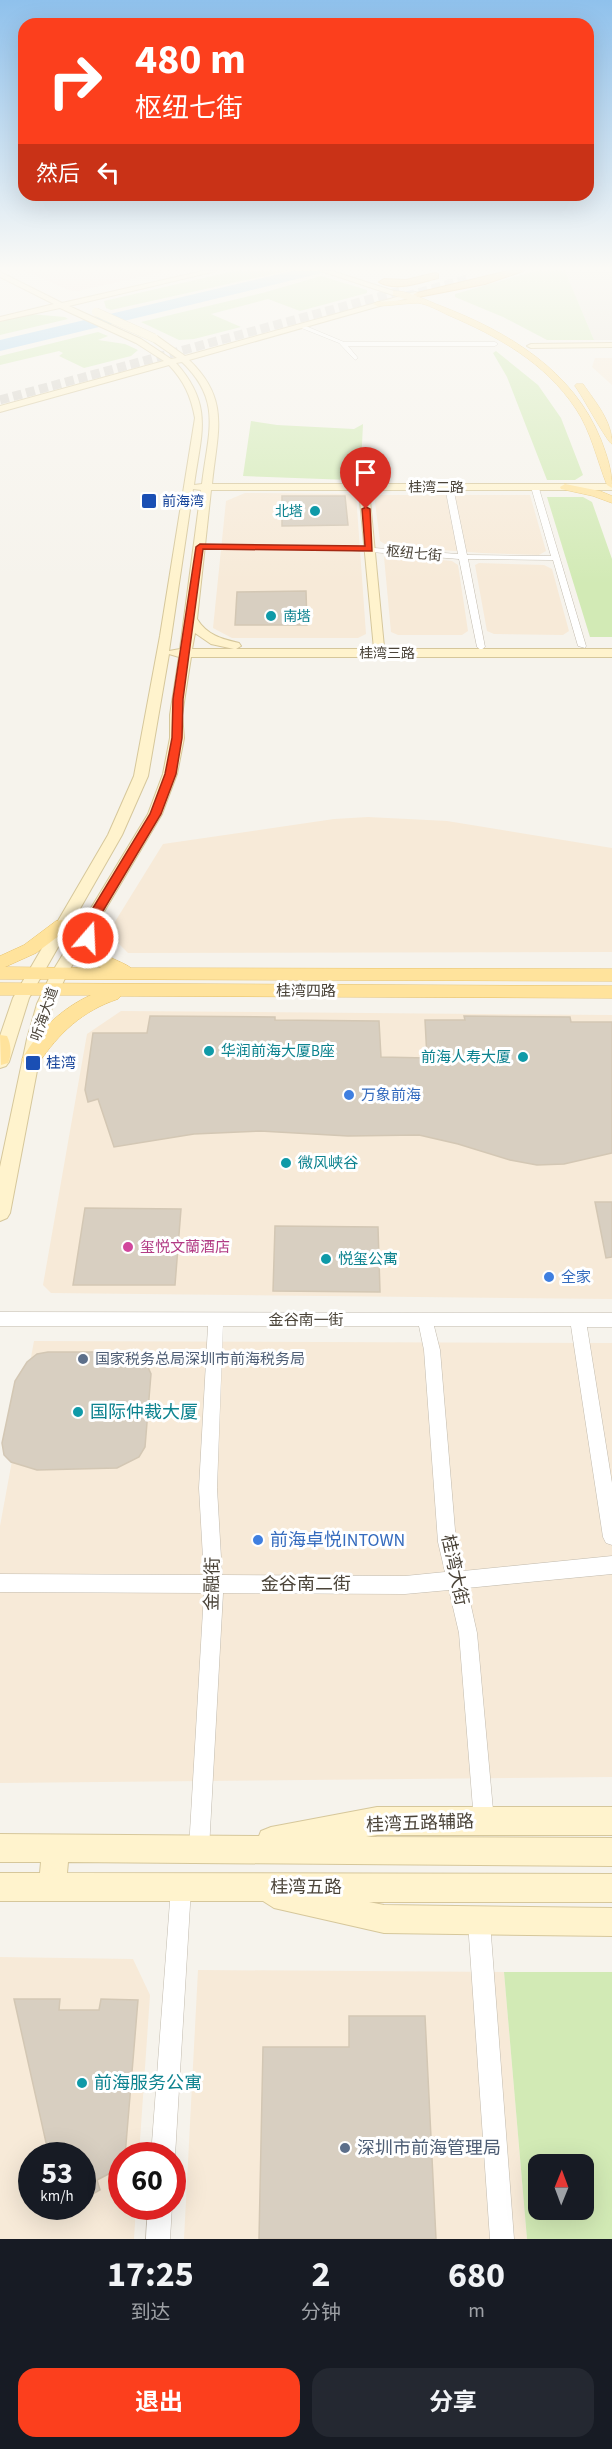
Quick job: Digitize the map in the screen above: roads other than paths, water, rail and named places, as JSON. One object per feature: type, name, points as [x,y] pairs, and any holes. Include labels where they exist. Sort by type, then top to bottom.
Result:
[{"type":"main road","points":[[0,403],[108,375]]},
{"type":"main road","points":[[0,409],[113,375]]},
{"type":"main road","name":"听海大道","points":[[0,1060],[10,1027],[30,981],[115,835],[141,776],[189,487],[199,412],[194,395],[182,375]]},
{"type":"main road","name":"听海大道","points":[[0,1213],[40,1020],[55,981],[138,845],[164,795],[177,738],[176,715],[191,619],[209,469],[214,406],[210,392],[198,375]]},
{"type":"main road","points":[[553,375],[581,410],[612,486]]},
{"type":"main road","points":[[573,379],[591,400],[612,441]]},
{"type":"main road","points":[[565,487],[594,480],[602,473],[604,465]]},
{"type":"main road","points":[[209,469],[226,480],[253,487]]},
{"type":"main road","name":"桂湾二路","points":[[189,487],[612,486]]},
{"type":"main road","points":[[204,508],[217,496],[253,487]]},
{"type":"main road","points":[[364,487],[378,647]]},
{"type":"main road","points":[[565,487],[596,493],[612,500]]},
{"type":"main road","points":[[191,619],[197,630],[215,642],[245,650]]},
{"type":"main road","name":"桂湾三路","points":[[245,650],[612,646]]},
{"type":"main road","name":"桂湾三路","points":[[163,650],[612,653]]},
{"type":"main road","points":[[180,684],[189,674],[208,661],[245,650]]},
{"type":"main road","points":[[0,963],[30,949],[62,925]]},
{"type":"main road","points":[[88,926],[89,946],[94,954],[137,982]]},
{"type":"main road","name":"桂湾四路","points":[[0,973],[30,981]]},
{"type":"main road","name":"桂湾四路","points":[[137,982],[612,975]]},
{"type":"main road","name":"桂湾四路","points":[[0,988],[30,981],[55,981],[612,992]]},
{"type":"main road","points":[[31,1059],[57,1026],[76,1010],[137,982]]},
{"type":"main road","points":[[0,1041],[0,1060]]},
{"type":"main road","name":"桂湾五路辅路","points":[[230,1849],[377,1821],[612,1821]]},
{"type":"main road","points":[[0,1848],[612,1852]]},
{"type":"main road","points":[[52,1886],[56,1848]]},
{"type":"main road","name":"桂湾五路","points":[[7,1888],[52,1886],[612,1888]]},
{"type":"main road","points":[[243,1887],[384,1919],[612,1922]]},
{"type":"street","points":[[449,487],[481,647]]},
{"type":"street","points":[[535,487],[582,646]]},
{"type":"street","name":"枢纽七街","points":[[200,547],[369,549],[463,557],[556,558]]},
{"type":"street","name":"金谷南一街","points":[[0,1319],[612,1320]]},
{"type":"street","name":"金融街","points":[[199,1849],[214,1584],[208,1488],[216,1319]]},
{"type":"street","name":"桂湾大街","points":[[425,1320],[432,1350],[447,1542],[468,1632],[484,1821]]},
{"type":"street","points":[[578,1320],[612,1537]]},
{"type":"street","name":"金谷南二街","points":[[0,1583],[405,1585],[456,1582],[612,1565]]},
{"type":"street","points":[[165,2142],[181,1888]]},
{"type":"street","points":[[479,1922],[502,2239]]},
{"type":"street","points":[[158,2239],[159,2220]]},
{"type":"tunnel","points":[[0,400],[90,375]]},
{"type":"place","name":"前海湾","points":[[149,501]]},
{"type":"place","name":"北塔","points":[[315,511]]},
{"type":"place","name":"南塔","points":[[271,616]]},
{"type":"place","name":"华润前海大厦B座","points":[[209,1051]]},
{"type":"place","name":"前海人寿大厦","points":[[523,1057]]},
{"type":"place","name":"桂湾","points":[[33,1063]]},
{"type":"place","name":"万象前海","points":[[349,1095]]},
{"type":"place","name":"微风峡谷","points":[[286,1163]]},
{"type":"place","name":"玺悦文蘭酒店","points":[[128,1247]]},
{"type":"place","name":"悦玺公寓","points":[[326,1259]]},
{"type":"place","name":"全家","points":[[549,1277]]},
{"type":"place","name":"国家税务总局深圳市前海税务局","points":[[83,1359]]},
{"type":"place","name":"国际仲裁大厦","points":[[78,1412]]},
{"type":"place","name":"前海卓悦INTOWN","points":[[258,1540]]},
{"type":"place","name":"前海服务公寓","points":[[82,2083]]},
{"type":"place","name":"深圳市前海管理局","points":[[345,2148]]}]
